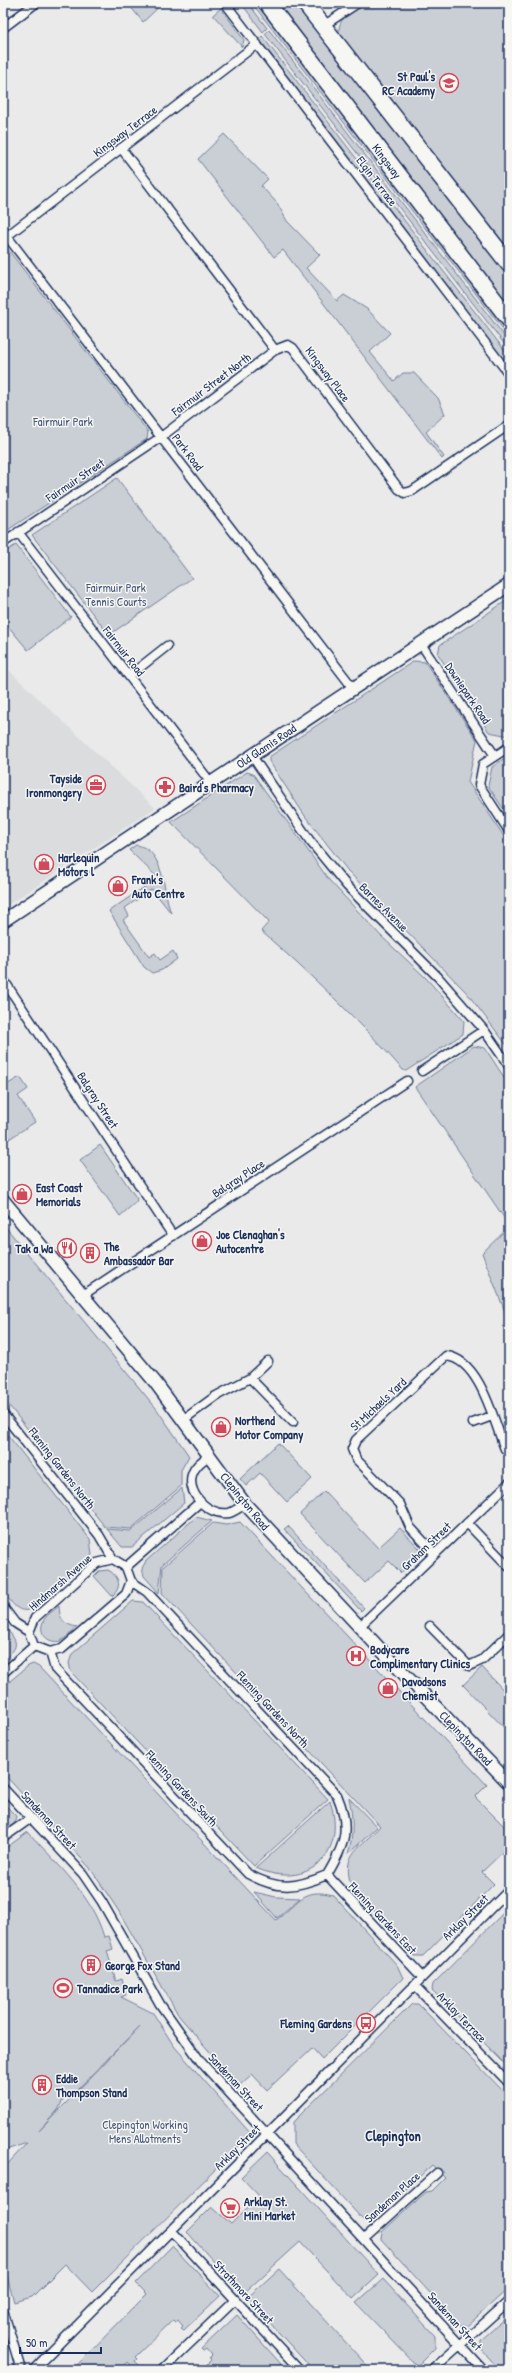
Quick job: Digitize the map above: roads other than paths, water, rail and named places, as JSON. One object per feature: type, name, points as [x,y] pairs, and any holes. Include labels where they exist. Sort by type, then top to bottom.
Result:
[{"type":"highway","name":"Kingsway","points":[[266,3],[509,319]]},
{"type":"highway","points":[[305,3],[509,264]]},
{"type":"street","points":[[3,28],[36,3]]},
{"type":"street","name":"Elgin Terrace","points":[[225,3],[509,374]]},
{"type":"street","points":[[324,26],[358,3]]},
{"type":"street","name":"Kingsway Terrace","points":[[5,234],[257,44]]},
{"type":"street","points":[[121,148],[275,350]]},
{"type":"street","name":"Park Road","points":[[5,234],[353,688]]},
{"type":"street","name":"Kingsway Place","points":[[275,350],[288,345],[293,348],[399,489],[405,493],[412,491],[509,425]]},
{"type":"street","name":"Fairmuir Street North","points":[[161,436],[275,350]]},
{"type":"street","name":"Fairmuir Street","points":[[3,543],[161,436]]},
{"type":"street","name":"Fairmuir Road","points":[[18,532],[211,783]]},
{"type":"street","name":"Old Glamis Road","points":[[3,921],[509,585]]},
{"type":"street","name":"Downiepark Road","points":[[421,644],[495,756]]},
{"type":"street","points":[[129,676],[167,646]]},
{"type":"street","points":[[509,746],[483,764],[479,785],[509,831]]},
{"type":"street","name":"Barnes Avenue","points":[[252,756],[310,841],[347,886],[438,977],[484,1030],[509,1066]]},
{"type":"street","name":"Balgray Street","points":[[3,979],[173,1236]]},
{"type":"street","points":[[422,1071],[484,1030]]},
{"type":"street","name":"Balgray Place","points":[[83,1295],[407,1081]]},
{"type":"street","name":"Clepington Road","points":[[3,1200],[83,1295],[183,1420],[245,1504],[359,1627],[509,1783]]},
{"type":"street","name":"St Michaels Yard","points":[[435,1554],[410,1527],[400,1504],[356,1459],[352,1449],[356,1440],[446,1356],[455,1357],[463,1362],[480,1383],[505,1449]]},
{"type":"street","points":[[183,1420],[216,1396],[250,1378],[268,1361]]},
{"type":"street","points":[[250,1378],[292,1422]]},
{"type":"street","name":"Fleming Gardens North","points":[[3,1414],[99,1535],[113,1559]]},
{"type":"street","points":[[473,1423],[492,1416]]},
{"type":"street","points":[[209,1456],[197,1466],[193,1473],[192,1486],[199,1503],[214,1513],[224,1514],[231,1513],[245,1504]]},
{"type":"street","name":"Graham Street","points":[[359,1627],[509,1482]]},
{"type":"street","points":[[126,1567],[199,1503]]},
{"type":"street","points":[[467,1523],[509,1567]]},
{"type":"street","points":[[3,1607],[15,1623],[29,1632],[34,1646],[50,1652],[62,1649],[126,1594],[131,1581],[126,1567],[113,1559]]},
{"type":"street","name":"Hindmarsh Avenue","points":[[29,1632],[35,1618],[97,1563],[113,1559]]},
{"type":"street","name":"Fleming Gardens North","points":[[131,1581],[147,1592],[337,1795],[344,1812],[345,1835],[338,1856],[327,1875]]},
{"type":"street","points":[[430,1626],[468,1666],[482,1660],[509,1634]]},
{"type":"street","points":[[3,1673],[34,1646]]},
{"type":"street","name":"Fleming Gardens South","points":[[50,1652],[55,1669],[248,1874],[266,1884],[286,1886],[305,1884],[327,1875]]},
{"type":"street","name":"Sandeman Street","points":[[3,1788],[83,1874],[102,1902],[160,2004],[201,2062],[483,2370]]},
{"type":"street","points":[[3,1838],[31,1818]]},
{"type":"street","name":"Fleming Gardens East","points":[[327,1875],[422,1977]]},
{"type":"street","name":"Arklay Street","points":[[33,2370],[509,1890]]},
{"type":"street","name":"Arklay Terrace","points":[[414,1985],[509,2083]]},
{"type":"street","name":"Sandeman Place","points":[[364,2239],[437,2173]]},
{"type":"street","name":"Strathmore Street","points":[[171,2230],[296,2369]]},
{"type":"street","points":[[162,2370],[235,2300]]},
{"type":"street","points":[[432,2370],[509,2301]]},
{"type":"street","points":[[3,2310],[21,2370]]},
{"type":"place","name":"St Paul's RC Academy","points":[[449,83]]},
{"type":"place","name":"Tayside Ironmongery","points":[[96,785]]},
{"type":"place","name":"Baird's Pharmacy","points":[[165,787]]},
{"type":"place","name":"Harlequin Motors l","points":[[44,864]]},
{"type":"place","name":"Frank's Auto Centre","points":[[118,886]]},
{"type":"place","name":"East Coast Memorials","points":[[22,1194]]},
{"type":"place","name":"Joe Clenaghan's Autocentre","points":[[202,1241]]},
{"type":"place","name":"Tak a Wa","points":[[67,1248]]},
{"type":"place","name":"The Ambassador Bar","points":[[90,1253]]},
{"type":"place","name":"Northend Motor Company","points":[[221,1427]]},
{"type":"place","name":"Bodycare Complimentary Clinics","points":[[356,1656]]},
{"type":"place","name":"Davodsons Chemist","points":[[388,1688]]},
{"type":"place","name":"George Fox Stand","points":[[91,1965]]},
{"type":"place","name":"Tannadice Park","points":[[63,1988]]},
{"type":"place","name":"Fleming Gardens","points":[[366,2023]]},
{"type":"place","name":"Eddie Thompson Stand","points":[[42,2085]]},
{"type":"place","name":"Arklay St. Mini Market","points":[[230,2208]]},
{"type":"district","name":"Clepington","points":[[393,2135]]},
{"type":"park label","name":"Fairmuir Park","points":[[63,421]]},
{"type":"park label","name":"Fairmuir Park Tennis Courts","points":[[116,594]]},
{"type":"park label","name":"Clepington Working Mens Allotments","points":[[145,2131]]}]
